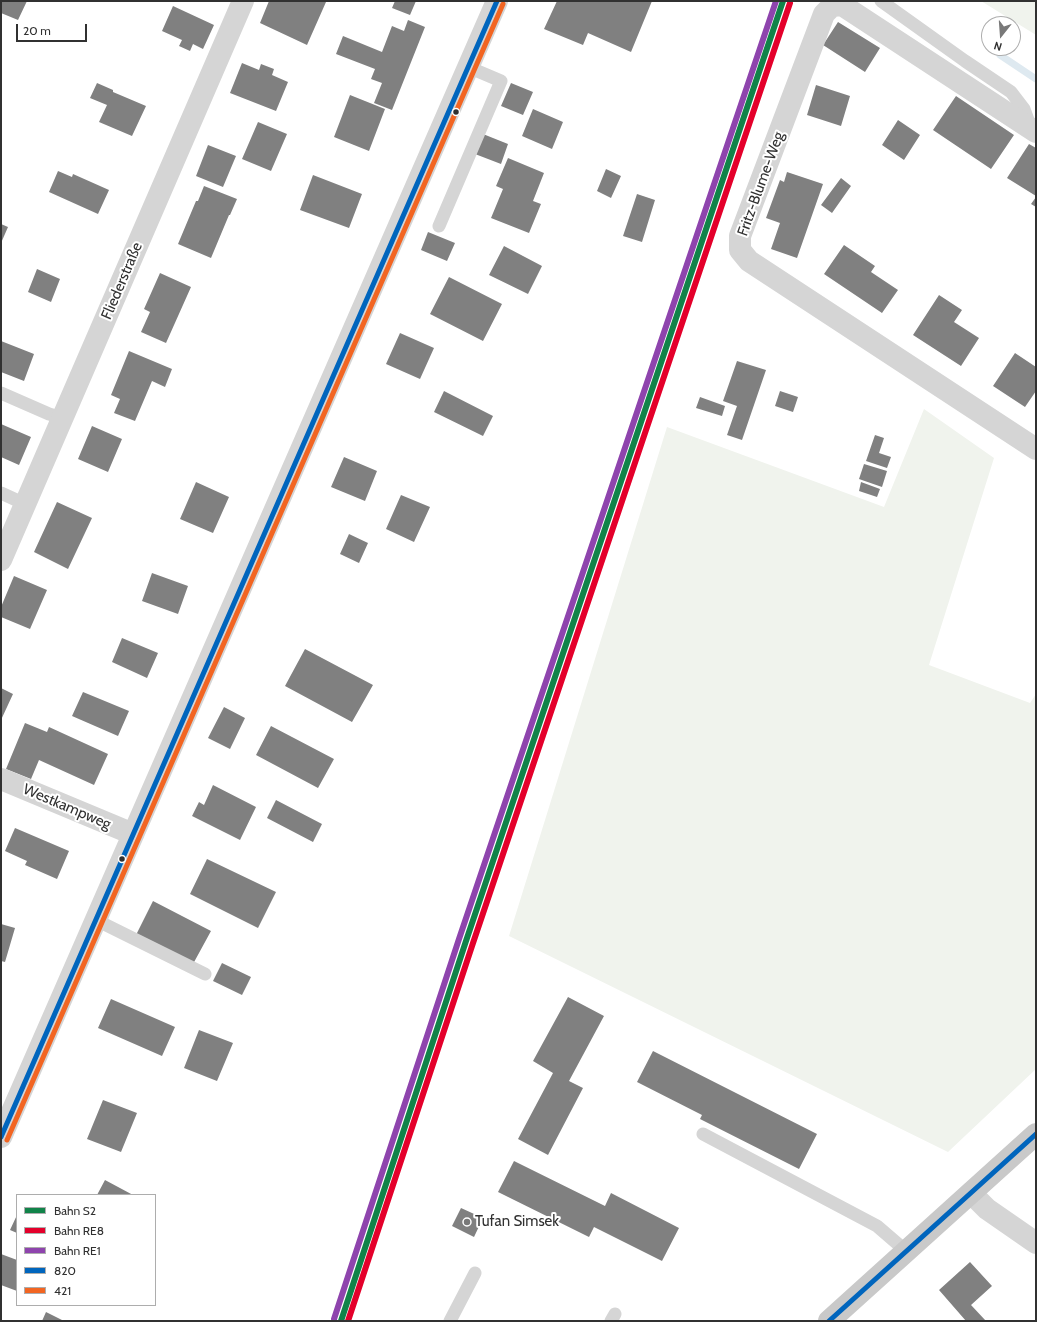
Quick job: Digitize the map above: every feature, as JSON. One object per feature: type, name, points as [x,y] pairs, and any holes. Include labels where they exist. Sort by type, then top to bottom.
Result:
[{"type":"main road","points":[[829,1321],[1036,1134]]},
{"type":"street","name":"Fliederstraße","points":[[1,560],[243,1]]},
{"type":"street","points":[[1,1137],[497,1]]},
{"type":"street","name":"Fritz-Blume-Weg","points":[[1033,130],[842,5],[832,6],[824,14],[740,236],[740,250],[749,261],[1036,449]]},
{"type":"street","name":"Westkampweg","points":[[1,779],[132,834]]},
{"type":"street","points":[[971,1193],[987,1209],[1036,1243]]},
{"type":"lane","points":[[881,1],[1011,92],[1024,110],[1033,130]]},
{"type":"lane","points":[[439,226],[501,82],[468,67]]},
{"type":"lane","points":[[1,394],[49,414],[63,418]]},
{"type":"lane","points":[[1,493],[25,504]]},
{"type":"lane","points":[[96,920],[205,974]]},
{"type":"lane","points":[[703,1134],[878,1226],[906,1251]]},
{"type":"lane","points":[[450,1321],[475,1273]]},
{"type":"shaded area","points":[[981,1],[1036,1],[1036,35],[1021,26],[1021,16],[1005,16]]},
{"type":"shaded area","points":[[924,409],[994,458],[929,665],[1030,703],[1036,694],[1036,1069],[948,1152],[509,936],[667,427],[884,507]]},
{"type":"building","points":[[1,1],[27,1],[18,20],[1,13]]},
{"type":"building","points":[[269,1],[326,2],[307,45],[260,23]]},
{"type":"building","points":[[395,1],[416,1],[410,15],[392,8]]},
{"type":"building","points":[[557,1],[652,1],[631,52],[588,33],[583,45],[544,29]]},
{"type":"building","points":[[173,6],[214,25],[203,49],[193,44],[190,51],[179,46],[182,40],[162,31]]},
{"type":"building","points":[[408,20],[425,27],[392,110],[374,103],[382,83],[371,79],[375,69],[336,54],[343,36],[382,52],[392,26],[404,31]]},
{"type":"building","points":[[838,22],[880,48],[865,72],[823,45]]},
{"type":"building","points":[[242,63],[259,70],[261,64],[274,69],[272,75],[288,82],[276,111],[230,93]]},
{"type":"building","points":[[97,83],[113,90],[113,92],[146,106],[132,136],[99,122],[107,105],[90,98]]},
{"type":"building","points":[[511,83],[533,92],[523,115],[501,106]]},
{"type":"building","points":[[816,85],[850,96],[841,126],[807,115]]},
{"type":"building","points":[[350,95],[385,109],[369,151],[334,137]]},
{"type":"building","points":[[956,96],[1014,135],[991,169],[933,130]]},
{"type":"building","points":[[533,109],[563,122],[552,149],[522,136]]},
{"type":"building","points":[[898,120],[920,135],[904,160],[882,145]]},
{"type":"building","points":[[258,122],[287,134],[271,171],[242,159]]},
{"type":"building","points":[[483,134],[508,144],[501,164],[475,154]]},
{"type":"building","points":[[1029,144],[1036,148],[1036,196],[1007,178]]},
{"type":"building","points":[[208,145],[236,156],[223,187],[196,176]]},
{"type":"building","points":[[508,158],[544,173],[533,201],[541,204],[529,233],[491,218],[503,189],[496,186]]},
{"type":"building","points":[[606,169],[621,176],[611,198],[597,191]]},
{"type":"building","points":[[58,171],[72,177],[73,174],[109,190],[98,214],[49,192]]},
{"type":"building","points":[[787,172],[823,184],[797,258],[771,249],[780,223],[766,218],[780,180],[784,182]]},
{"type":"building","points":[[313,175],[362,194],[349,228],[300,210]]},
{"type":"building","points":[[841,178],[851,186],[832,213],[821,205]]},
{"type":"building","points":[[204,186],[237,199],[211,258],[178,244]]},
{"type":"building","points":[[637,194],[655,200],[642,242],[623,236]]},
{"type":"building","points":[[1036,197],[1036,207],[1031,204]]},
{"type":"building","points":[[1,224],[8,227],[1,243]]},
{"type":"building","points":[[428,232],[455,243],[447,261],[421,250]]},
{"type":"building","points":[[844,245],[875,266],[871,272],[898,290],[882,313],[824,274]]},
{"type":"building","points":[[504,246],[542,266],[528,294],[489,275]]},
{"type":"building","points":[[37,269],[60,279],[51,302],[28,292]]},
{"type":"building","points":[[160,273],[191,287],[166,343],[141,332],[150,312],[144,309]]},
{"type":"building","points":[[449,277],[502,304],[483,341],[430,314]]},
{"type":"building","points":[[939,295],[962,310],[954,322],[979,338],[961,366],[913,335]]},
{"type":"building","points":[[400,333],[434,348],[420,379],[386,364]]},
{"type":"building","points":[[1,341],[34,354],[24,381],[1,372]]},
{"type":"building","points":[[129,351],[172,369],[165,387],[152,381],[135,421],[114,413],[120,399],[111,395]]},
{"type":"building","points":[[1015,353],[1036,367],[1036,391],[1025,407],[993,386]]},
{"type":"building","points":[[737,361],[766,370],[742,440],[727,435],[737,406],[723,401]]},
{"type":"building","points":[[444,391],[493,416],[483,436],[434,412]]},
{"type":"building","points":[[780,391],[798,397],[793,412],[775,406]]},
{"type":"building","points":[[700,397],[725,406],[722,416],[696,408]]},
{"type":"building","points":[[1,424],[31,437],[19,465],[1,457]]},
{"type":"building","points":[[92,426],[122,439],[108,472],[78,459]]},
{"type":"building","points":[[875,435],[884,438],[879,453],[891,457],[887,468],[866,461]]},
{"type":"building","points":[[344,457],[377,471],[365,501],[331,487]]},
{"type":"building","points":[[864,464],[887,471],[882,487],[859,479]]},
{"type":"building","points":[[196,482],[229,497],[213,533],[180,519]]},
{"type":"building","points":[[861,482],[880,489],[877,497],[859,491]]},
{"type":"building","points":[[401,495],[430,507],[414,542],[386,529]]},
{"type":"building","points":[[57,502],[92,518],[68,569],[34,552]]},
{"type":"building","points":[[349,534],[368,543],[359,563],[340,554]]},
{"type":"building","points":[[152,573],[188,586],[178,614],[142,601]]},
{"type":"building","points":[[14,576],[47,590],[30,629],[1,617],[1,607]]},
{"type":"building","points":[[122,638],[158,653],[147,678],[112,662]]},
{"type":"building","points":[[305,649],[373,685],[352,722],[285,686]]},
{"type":"building","points":[[1,688],[13,694],[1,720]]},
{"type":"building","points":[[83,692],[129,711],[118,736],[72,716]]},
{"type":"building","points":[[224,707],[245,718],[230,749],[208,738]]},
{"type":"building","points":[[25,723],[47,732],[49,727],[108,754],[94,785],[39,760],[31,779],[6,769]]},
{"type":"building","points":[[271,726],[334,759],[318,788],[256,755]]},
{"type":"building","points":[[213,785],[256,807],[240,840],[192,816],[199,802],[204,805]]},
{"type":"building","points":[[276,800],[322,824],[313,842],[267,818]]},
{"type":"building","points":[[15,828],[69,851],[57,879],[25,865],[27,861],[5,851]]},
{"type":"building","points":[[207,859],[276,892],[258,928],[190,894]]},
{"type":"building","points":[[153,901],[211,931],[193,964],[136,935]]},
{"type":"building","points":[[1,924],[15,928],[5,962],[1,961]]},
{"type":"building","points":[[222,963],[251,977],[242,995],[213,981]]},
{"type":"building","points":[[568,997],[604,1016],[569,1081],[583,1088],[548,1155],[518,1139],[553,1073],[533,1061]]},
{"type":"building","points":[[111,999],[175,1027],[162,1056],[98,1028]]},
{"type":"building","points":[[199,1030],[233,1043],[217,1081],[184,1068]]},
{"type":"building","points":[[653,1051],[817,1134],[799,1169],[700,1119],[702,1115],[637,1082]]},
{"type":"building","points":[[103,1100],[137,1113],[121,1152],[87,1139]]},
{"type":"building","points":[[514,1161],[605,1206],[611,1193],[679,1228],[662,1261],[594,1227],[589,1237],[498,1192]]},
{"type":"building","points":[[105,1180],[131,1194],[98,1194]]},
{"type":"building","name":"Tufan Simsek","points":[[461,1208],[483,1218],[474,1237],[452,1226]]},
{"type":"building","points":[[16,1217],[16,1233],[10,1230]]},
{"type":"building","points":[[1,1254],[16,1260],[16,1291],[1,1285]]},
{"type":"building","points":[[970,1262],[992,1286],[971,1305],[986,1321],[966,1321],[939,1290]]},
{"type":"building","points":[[46,1312],[64,1321],[42,1321]]},
{"type":"waterway","points":[[1002,56],[1036,79]]},
{"type":"rail line","name":"RE1","points":[[334,1319],[459,939],[776,1]]},
{"type":"rail line","name":"S2","points":[[341,1321],[466,941],[783,1]]},
{"type":"rail line","name":"RE8","points":[[348,1321],[473,943],[790,3]]},
{"type":"transit line","name":"820","points":[[1,1137],[497,1]]},
{"type":"transit line","name":"421","points":[[7,1140],[503,4]]},
{"type":"transit line","name":"820","points":[[829,1321],[1036,1134]]},
{"type":"place","name":"Tufan Simsek","points":[[467,1222]]}]
